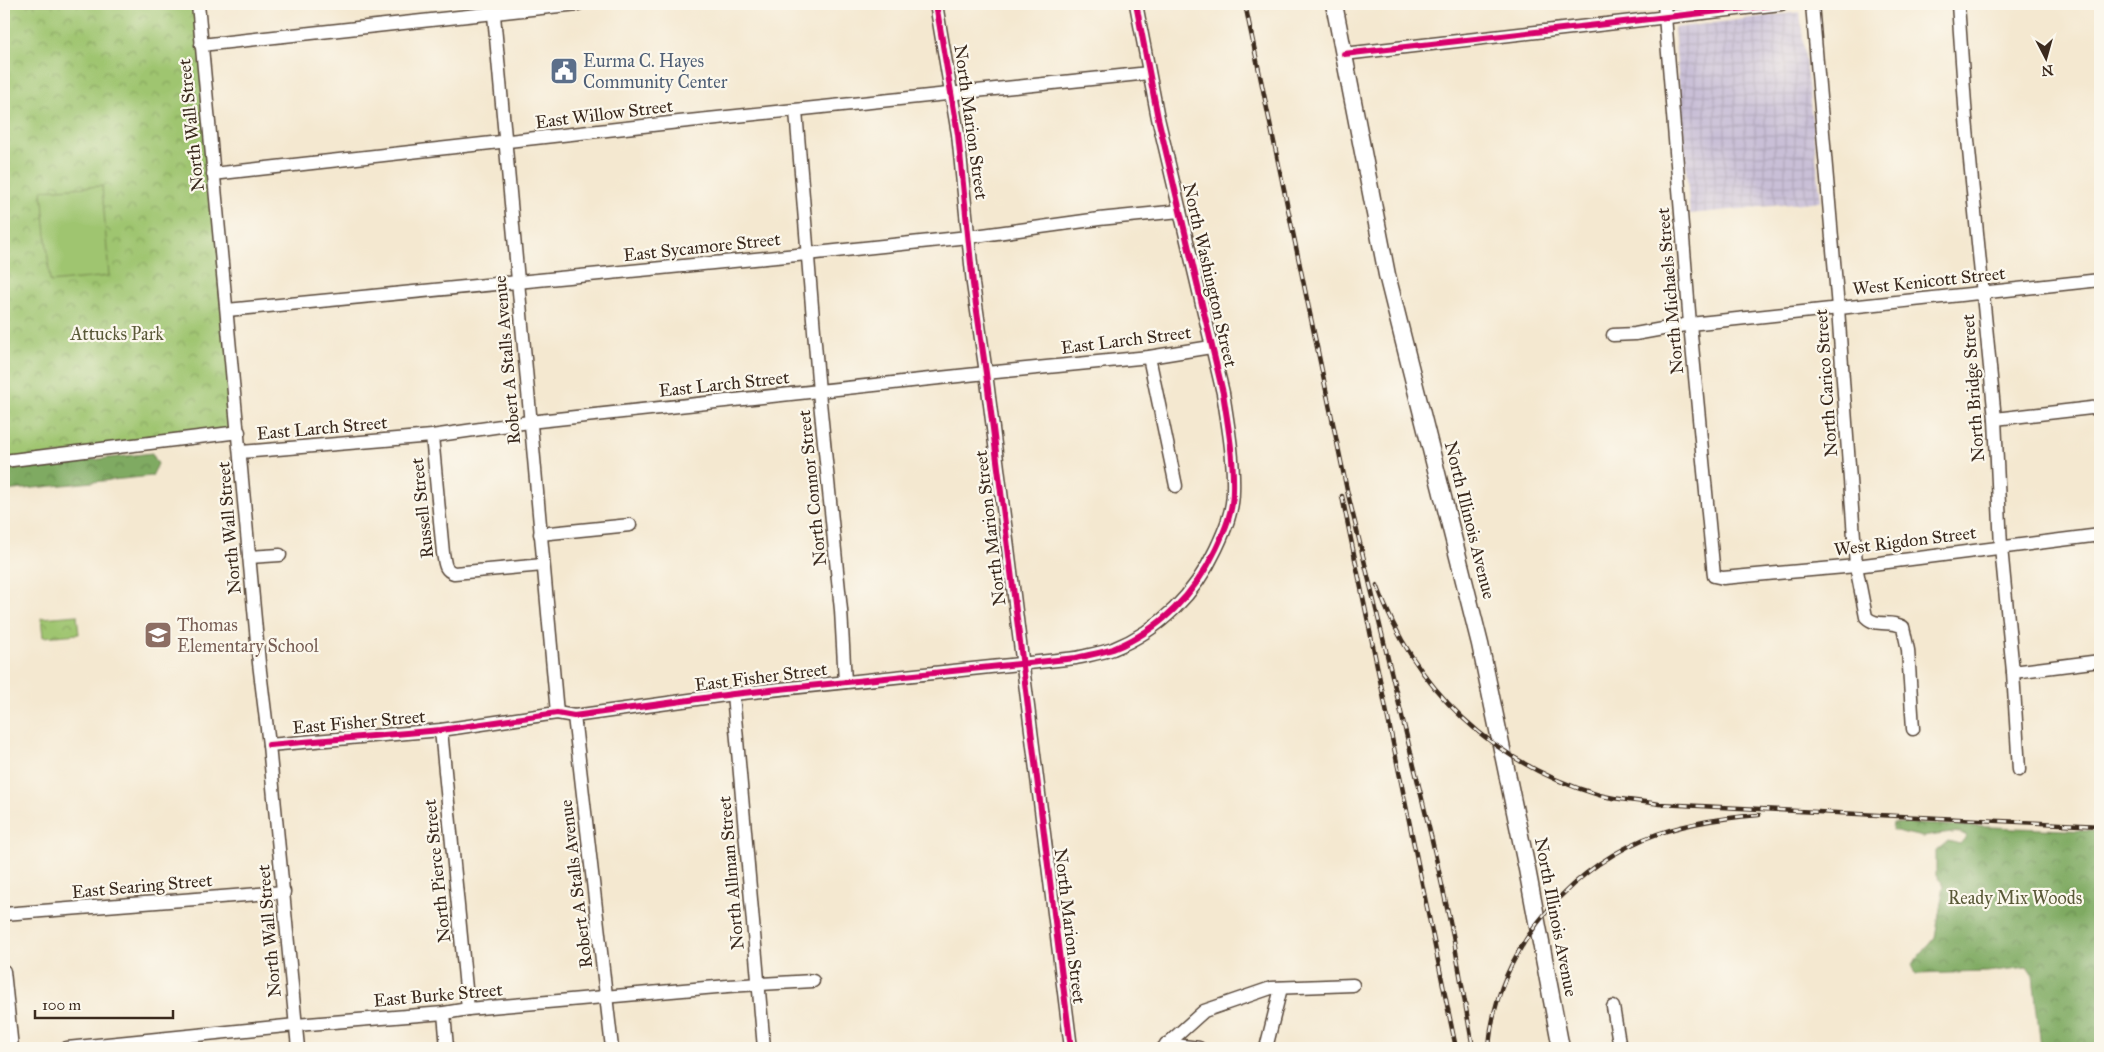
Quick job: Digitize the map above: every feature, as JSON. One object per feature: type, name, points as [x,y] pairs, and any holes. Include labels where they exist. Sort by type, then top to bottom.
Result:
[{"type":"main road","name":"North Illinois Avenue","points":[[1334,4],[1387,275],[1480,644],[1527,869],[1561,1048]]},
{"type":"street","name":"North Wall Street","points":[[198,4],[259,663],[284,892],[298,1048]]},
{"type":"street","points":[[201,45],[494,8],[578,4]]},
{"type":"street","name":"North Marion Street","points":[[936,4],[952,93],[968,237],[1071,1048]]},
{"type":"street","name":"North Washington Street","points":[[1136,4],[1149,73],[1211,347],[1223,392],[1230,437],[1233,492],[1225,530],[1214,552]]},
{"type":"street","points":[[1344,54],[1664,10],[1781,4]]},
{"type":"street","name":"North Carico Street","points":[[1812,4],[1838,308],[1856,566],[1866,617],[1878,624],[1896,623],[1903,627],[1908,650],[1913,729]]},
{"type":"street","name":"North Bridge Street","points":[[1958,4],[1966,121],[1995,419],[2001,548],[2013,672],[2019,770]]},
{"type":"street","name":"Robert A Stalls Avenue","points":[[494,8],[556,713]]},
{"type":"street","name":"North Michaels Street","points":[[1664,10],[1690,324],[1714,576]]},
{"type":"street","name":"East Willow Street","points":[[213,174],[1149,73]]},
{"type":"street","name":"North Connor Street","points":[[796,110],[819,392],[841,603],[844,682]]},
{"type":"street","name":"East Sycamore Street","points":[[227,310],[807,254],[968,237],[1099,219],[1180,211]]},
{"type":"street","name":"West Kenicott Street","points":[[1613,335],[1635,334],[1690,324],[2100,280]]},
{"type":"street","name":"East Larch Street","points":[[240,452],[432,436],[529,422],[1149,357],[1211,347]]},
{"type":"street","points":[[1149,357],[1176,486]]},
{"type":"street","points":[[1995,419],[2100,407]]},
{"type":"street","name":"East Larch Street","points":[[4,462],[238,432]]},
{"type":"street","name":"Russell Street","points":[[432,436],[443,553],[445,567],[448,571],[454,573],[543,565]]},
{"type":"street","points":[[540,534],[630,525]]},
{"type":"street","name":"West Rigdon Street","points":[[1714,576],[1723,578],[1856,566],[2100,535]]},
{"type":"street","name":"East Fisher Street","points":[[269,745],[441,730],[556,713],[574,716],[733,694],[1085,656],[1112,649],[1145,633],[1169,615],[1193,589],[1214,552]]},
{"type":"street","points":[[249,557],[280,554]]},
{"type":"street","points":[[2013,672],[2100,661]]},
{"type":"street","name":"North Allman Street","points":[[733,694],[764,1048]]},
{"type":"street","name":"Robert A Stalls Avenue","points":[[574,716],[612,1048]]},
{"type":"street","name":"North Pierce Street","points":[[441,730],[468,1009]]},
{"type":"street","name":"East Searing Street","points":[[4,914],[284,892]]},
{"type":"street","points":[[4,971],[12,1048]]},
{"type":"street","name":"East Burke Street","points":[[67,1048],[296,1024],[813,982]]},
{"type":"street","points":[[1164,1046],[1204,1011],[1271,988],[1353,985]]},
{"type":"street","points":[[1266,1048],[1281,988]]},
{"type":"street","points":[[1613,1007],[1620,1048]]},
{"type":"street","points":[[444,1013],[447,1048]]},
{"type":"street","points":[[1164,1046],[1198,1048]]},
{"type":"shaded area","points":[[1800,12],[1821,201],[1690,214],[1674,28]]},
{"type":"green space","name":"Attucks Park","points":[[4,4],[200,4],[239,432],[4,461]]},
{"type":"green space","points":[[102,186],[109,276],[50,282],[42,190]]},
{"type":"green space","points":[[152,453],[158,464],[152,476],[4,491],[4,470]]},
{"type":"green space","points":[[77,615],[79,634],[43,637],[41,618]]},
{"type":"green space","name":"Ready Mix Woods","points":[[1893,823],[2091,831],[2100,833],[2100,1048],[2041,1048],[2033,976],[2027,967],[1987,972],[1916,974],[1912,964],[1935,937],[1944,885],[1936,876],[1936,851],[1948,841],[1960,844],[1967,836],[1959,832],[1922,837],[1892,830]]},
{"type":"railway","points":[[1245,4],[1347,490],[1432,840],[1453,935],[1473,1048]]},
{"type":"railway","points":[[1342,496],[1456,1048]]},
{"type":"railway","points":[[1377,585],[1393,623],[1412,657],[1436,689],[1462,717],[1492,742],[1525,764],[1561,781],[1599,795],[1659,804],[2100,826]]},
{"type":"railway","points":[[1489,1048],[1494,1014],[1504,982],[1519,951],[1538,923],[1560,897],[1586,874],[1614,855],[1644,839],[1672,829],[1700,822],[1759,815]]},
{"type":"cycle path","points":[[936,4],[958,134],[973,284],[986,373],[1071,1048]]},
{"type":"cycle path","points":[[269,745],[441,730],[557,713],[574,716],[733,694],[1076,658],[1113,649],[1146,632],[1161,621],[1198,581],[1216,549],[1230,513],[1233,498],[1233,466],[1223,393],[1158,118],[1136,4]]},
{"type":"cycle path","points":[[1344,54],[1781,4]]},
{"type":"place","name":"Eurma C. Hayes Community Center","points":[[564,71]]},
{"type":"place","name":"Thomas Elementary School","points":[[158,635]]}]
